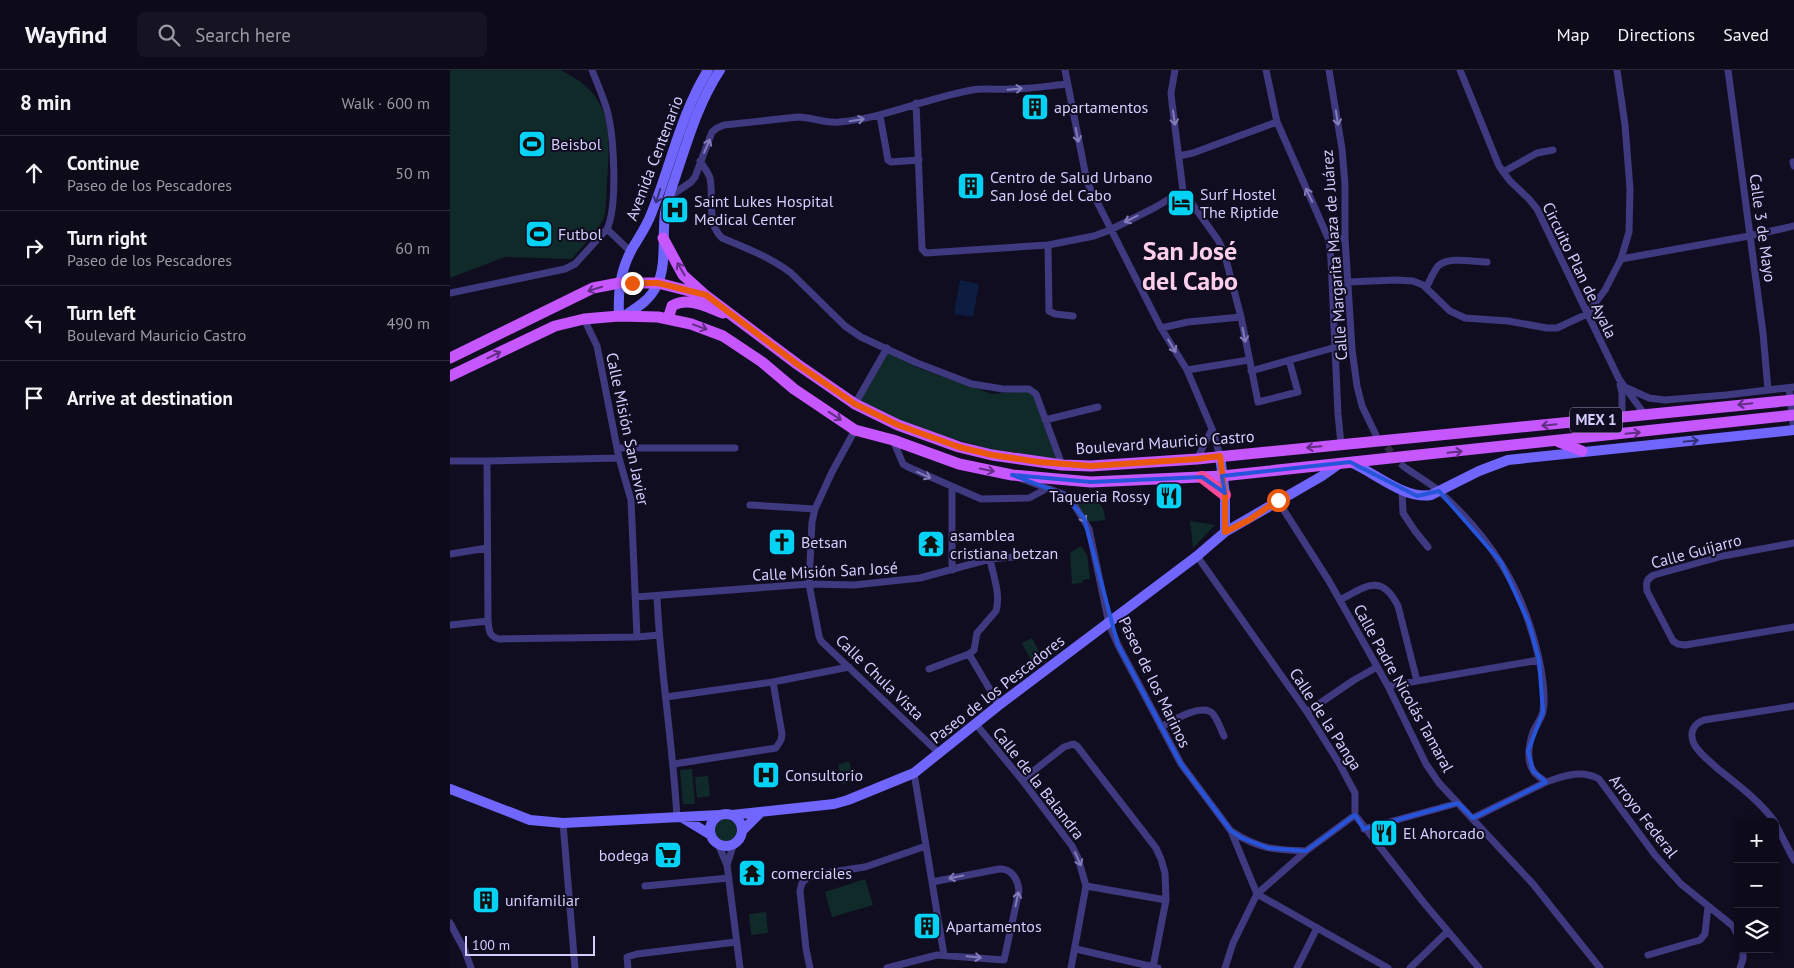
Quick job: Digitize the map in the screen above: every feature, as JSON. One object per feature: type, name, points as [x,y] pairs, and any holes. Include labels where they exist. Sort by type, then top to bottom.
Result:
[{"type":"highway","points":[[1202,477],[1225,495]]},
{"type":"main road","points":[[663,238],[684,275],[706,295]]},
{"type":"main road","name":"Boulevard Mauricio Castro","points":[[450,358],[593,288],[619,283],[658,283],[706,295],[797,364],[855,404],[898,425],[959,447],[992,455],[1062,465],[1091,466],[1197,459],[1622,418],[1727,401],[1792,400]]},
{"type":"main road","points":[[668,319],[672,306],[681,301],[689,301],[736,318]]},
{"type":"main road","name":"Boulevard Mauricio Castro","points":[[450,376],[555,326],[584,319],[621,316],[658,317],[691,324],[723,336],[762,362],[794,389],[855,430],[894,440],[959,464],[1012,475],[1091,482],[1222,476],[1793,415]]},
{"type":"main road","points":[[1557,441],[1582,451]]},
{"type":"street","points":[[450,293],[565,269],[575,264],[607,229],[611,220],[613,189],[612,132],[607,109],[592,70]]},
{"type":"street","name":"Avenida Centenario","points":[[708,70],[686,110],[650,219],[631,252],[619,283],[621,316],[641,305],[650,296],[658,283],[661,273],[665,212],[669,197],[696,114],[705,94],[720,70]]},
{"type":"street","points":[[1065,70],[1084,174],[1110,230],[1161,328],[1186,370],[1212,429],[1220,456],[1225,495],[1225,532]]},
{"type":"street","points":[[1175,70],[1171,94],[1183,191],[1218,240],[1224,252],[1241,317],[1258,402],[1298,392],[1289,360]]},
{"type":"street","points":[[1266,70],[1276,122],[1329,240],[1345,238]]},
{"type":"street","name":"Calle Margarita Maza de Juárez","points":[[1328,70],[1343,158],[1345,238],[1352,349],[1362,406],[1376,435]]},
{"type":"street","name":"Circuito Plan de Ayala","points":[[1460,70],[1499,166],[1510,181],[1537,209],[1619,379],[1645,415]]},
{"type":"street","points":[[1348,282],[1413,281],[1426,288],[1450,311],[1465,318],[1508,321],[1557,328],[1587,314],[1605,290],[1621,259],[1629,232],[1630,189],[1626,126],[1617,70]]},
{"type":"street","name":"Calle 3 de Mayo","points":[[1728,70],[1763,333],[1768,390]]},
{"type":"street","points":[[669,197],[691,182],[712,132],[724,125],[807,117],[819,121],[838,123],[880,116],[916,104],[973,90],[1067,84]]},
{"type":"street","points":[[916,104],[922,249],[930,254],[998,247],[1048,245],[1094,236],[1154,208],[1183,191]]},
{"type":"street","points":[[880,116],[888,160],[891,162],[919,160]]},
{"type":"street","points":[[1178,156],[1193,153],[1276,122]]},
{"type":"street","points":[[1503,172],[1537,153],[1553,150]]},
{"type":"street","points":[[700,161],[710,179],[713,223],[717,234],[722,238],[766,256],[782,266],[845,326],[861,337],[917,363],[972,384],[1003,389],[1029,390],[1036,394],[1062,465]]},
{"type":"street","points":[[1621,259],[1794,226]]},
{"type":"street","points":[[607,229],[631,252]]},
{"type":"street","name":"Calle Margarita Maza de Juárez","points":[[1329,240],[1341,444]]},
{"type":"street","points":[[1048,245],[1049,311],[1055,314],[1072,316]]},
{"type":"street","points":[[1426,288],[1435,272],[1444,263],[1450,261],[1487,262]]},
{"type":"street","points":[[1161,328],[1188,322],[1241,317]]},
{"type":"street","name":"Calle Misión San Javier","points":[[584,319],[597,346],[619,458],[631,500],[637,636]]},
{"type":"street","points":[[1251,371],[1336,347]]},
{"type":"street","points":[[855,404],[887,348]]},
{"type":"street","points":[[1186,370],[1249,360]]},
{"type":"street","name":"Circuito Plan de Ayala","points":[[1619,379],[1622,393],[1622,418]]},
{"type":"street","points":[[1345,463],[1402,490],[1424,496],[1439,491],[1479,470],[1508,460],[1794,430],[1792,388],[1768,390],[1727,401],[1665,400],[1643,395],[1625,387]]},
{"type":"street","points":[[1045,420],[1098,407]]},
{"type":"street","points":[[1197,459],[1212,429]]},
{"type":"street","name":"Calle Chula Vista","points":[[855,430],[815,509],[811,532],[809,584],[819,636],[939,753]]},
{"type":"street","points":[[894,440],[903,464],[952,488],[980,499],[1029,498],[1046,489]]},
{"type":"street","points":[[618,448],[735,448]]},
{"type":"street","points":[[450,461],[619,458]]},
{"type":"street","points":[[487,461],[488,621],[490,634],[493,638],[659,634]]},
{"type":"street","name":"Paseo de los Pescadores","points":[[732,815],[834,804],[914,773],[998,705],[1109,624],[1225,532],[1249,520],[1278,500],[1345,463]]},
{"type":"street","points":[[1403,466],[1439,491],[1470,522],[1488,542],[1512,582],[1529,624],[1539,660],[1543,712],[1528,751],[1534,771],[1546,782]]},
{"type":"street","name":"Paseo de los Marinos","points":[[1012,475],[1063,494],[1076,506],[1084,518],[1089,529],[1109,624],[1118,645],[1181,764],[1231,831],[1257,894]]},
{"type":"street","points":[[952,488],[952,570]]},
{"type":"street","points":[[1402,490],[1404,513],[1428,547]]},
{"type":"street","name":"Calle Padre Nicolás Tamaral","points":[[1278,500],[1340,600],[1388,686],[1426,764],[1440,783],[1533,884],[1600,968]]},
{"type":"street","points":[[750,505],[815,509]]},
{"type":"street","name":"Calle Guijarro","points":[[1794,542],[1714,558],[1654,575],[1648,578],[1646,584],[1647,591],[1673,642],[1678,644],[1685,645],[1794,627]]},
{"type":"street","points":[[450,554],[488,548]]},
{"type":"street","name":"Calle de la Panga","points":[[1197,556],[1307,712],[1350,780],[1355,793],[1355,815]]},
{"type":"street","name":"Calle Misión San José","points":[[636,597],[809,584],[854,585],[920,578],[990,559],[1013,557]]},
{"type":"street","points":[[929,669],[969,654],[974,650],[977,633],[996,611],[997,595],[990,559]]},
{"type":"street","points":[[1340,600],[1366,586],[1376,584],[1393,597],[1398,606],[1417,681]]},
{"type":"street","points":[[657,596],[659,634],[680,818]]},
{"type":"street","points":[[450,624],[488,621]]},
{"type":"street","points":[[969,654],[998,705]]},
{"type":"street","points":[[1388,686],[1539,660]]},
{"type":"street","points":[[666,697],[773,682],[849,667]]},
{"type":"street","points":[[1307,712],[1354,680],[1377,667]]},
{"type":"street","points":[[674,764],[776,748],[782,734],[773,682]]},
{"type":"street","points":[[1771,818],[1758,803],[1700,753],[1693,742],[1692,730],[1696,723],[1704,720],[1794,706]]},
{"type":"street","points":[[1161,727],[1193,711],[1206,711],[1213,714],[1224,736]]},
{"type":"street","name":"Calle de la Balandra","points":[[975,723],[1022,780],[1072,846],[1080,864],[1086,886],[1071,968]]},
{"type":"street","points":[[1022,780],[1064,747],[1073,744],[1077,746],[1156,848],[1165,873],[1166,900],[1156,967],[1076,949]]},
{"type":"street","points":[[914,773],[944,955]]},
{"type":"street","name":"Arroyo Federal","points":[[1473,818],[1546,782],[1571,774],[1585,773],[1598,779],[1654,855],[1681,884],[1734,928]]},
{"type":"street","points":[[450,789],[530,820],[563,823],[732,815],[738,819],[742,830]]},
{"type":"street","points":[[1364,829],[1458,803]]},
{"type":"street","points":[[727,865],[734,843],[738,840],[742,830],[761,812]]},
{"type":"street","points":[[711,835],[713,820],[720,815]]},
{"type":"street","points":[[1225,968],[1233,943],[1257,894],[1306,851],[1355,815],[1364,829],[1447,932],[1479,968]]},
{"type":"street","points":[[680,818],[711,835],[718,844],[727,865],[740,968]]},
{"type":"street","points":[[563,823],[575,968]]},
{"type":"street","points":[[1779,830],[1794,860]]},
{"type":"street","points":[[1231,831],[1256,846],[1280,850],[1306,851]]},
{"type":"street","points":[[718,844],[734,843]]},
{"type":"street","points":[[810,968],[806,949],[800,891],[802,883],[807,878],[818,874],[865,867],[926,846]]},
{"type":"street","points":[[887,968],[944,955],[1004,960],[1019,891],[1013,874],[1003,869],[932,882]]},
{"type":"street","points":[[645,886],[729,878]]},
{"type":"street","points":[[1086,886],[1166,900]]},
{"type":"street","points":[[1257,894],[1388,968]]},
{"type":"street","points":[[1648,955],[1700,940],[1705,934],[1708,906]]},
{"type":"street","points":[[450,923],[465,951],[471,968]]},
{"type":"street","points":[[1297,968],[1317,928]]},
{"type":"street","points":[[1410,968],[1447,932]]},
{"type":"street","points":[[628,968],[628,957],[631,955],[736,942]]},
{"type":"street","points":[[1740,968],[1743,953]]},
{"type":"highlighted area","points":[[1350,462],[1417,496],[1439,491],[1501,562],[1529,623],[1539,660],[1543,712],[1528,751],[1533,771],[1546,782],[1473,818],[1458,803],[1364,829],[1355,815],[1306,851],[1268,848],[1242,838],[1231,831],[1181,764],[1118,645],[1084,518],[1063,494],[1012,475],[1091,482],[1202,477],[1225,493],[1222,476]]},
{"type":"green space","name":"Beisbol","points":[[450,70],[560,70],[578,80],[591,91],[599,103],[605,116],[609,147],[605,213],[603,220],[596,230],[572,259],[505,257],[450,278]]},
{"type":"green space","points":[[888,353],[918,368],[992,394],[1027,391],[1034,396],[1056,460],[991,450],[908,425],[858,404]]},
{"type":"green space","points":[[1078,495],[1089,497],[1098,502],[1103,509],[1105,520],[1087,522],[1070,497]]},
{"type":"green space","points":[[1190,521],[1215,525],[1193,548]]},
{"type":"green space","points":[[1081,546],[1087,555],[1090,579],[1083,580],[1082,583],[1072,584],[1070,553]]},
{"type":"green space","points":[[1032,638],[1044,661],[1034,666],[1022,643]]},
{"type":"green space","points":[[849,761],[853,775],[860,773],[862,778],[843,784],[838,765]]},
{"type":"green space","points":[[692,769],[695,804],[683,804],[680,770]]},
{"type":"green space","points":[[708,776],[710,796],[697,798],[695,777]]},
{"type":"green space","points":[[726,817],[735,821],[739,830],[735,839],[726,843],[717,839],[713,830],[717,821]]},
{"type":"green space","points":[[865,879],[873,905],[832,917],[825,892]]},
{"type":"green space","points":[[766,912],[768,933],[751,935],[749,914]]},
{"type":"water","points":[[960,280],[979,284],[973,317],[954,314]]},
{"type":"tunnel","points":[[1380,439],[1403,466]]},
{"type":"place","name":"apartamentos","points":[[1035,107]]},
{"type":"place","name":"Beisbol","points":[[532,144]]},
{"type":"place","name":"Centro de Salud Urbano San José del Cabo","points":[[971,186]]},
{"type":"place","name":"Surf Hostel The Riptide","points":[[1181,203]]},
{"type":"place","name":"Saint Lukes Hospital Medical Center","points":[[675,210]]},
{"type":"place","name":"Futbol","points":[[539,234]]},
{"type":"place","name":"Taqueria Rossy","points":[[1169,496]]},
{"type":"place","name":"Betsan","points":[[782,542]]},
{"type":"place","name":"asamblea cristiana betzan","points":[[931,544]]},
{"type":"place","name":"Consultorio","points":[[766,775]]},
{"type":"place","name":"El Ahorcado","points":[[1384,833]]},
{"type":"place","name":"bodega","points":[[668,855]]},
{"type":"place","name":"comerciales","points":[[752,873]]},
{"type":"place","name":"unifamiliar","points":[[486,900]]},
{"type":"place","name":"Apartamentos","points":[[927,926]]},
{"type":"district","name":"San José del Cabo","points":[[1190,266]]},
{"type":"route","points":[[632,283],[658,283],[706,295],[797,364],[855,404],[898,425],[959,447],[992,455],[1039,462],[1091,466],[1220,456],[1225,495],[1225,532],[1249,520],[1278,500]]}]
